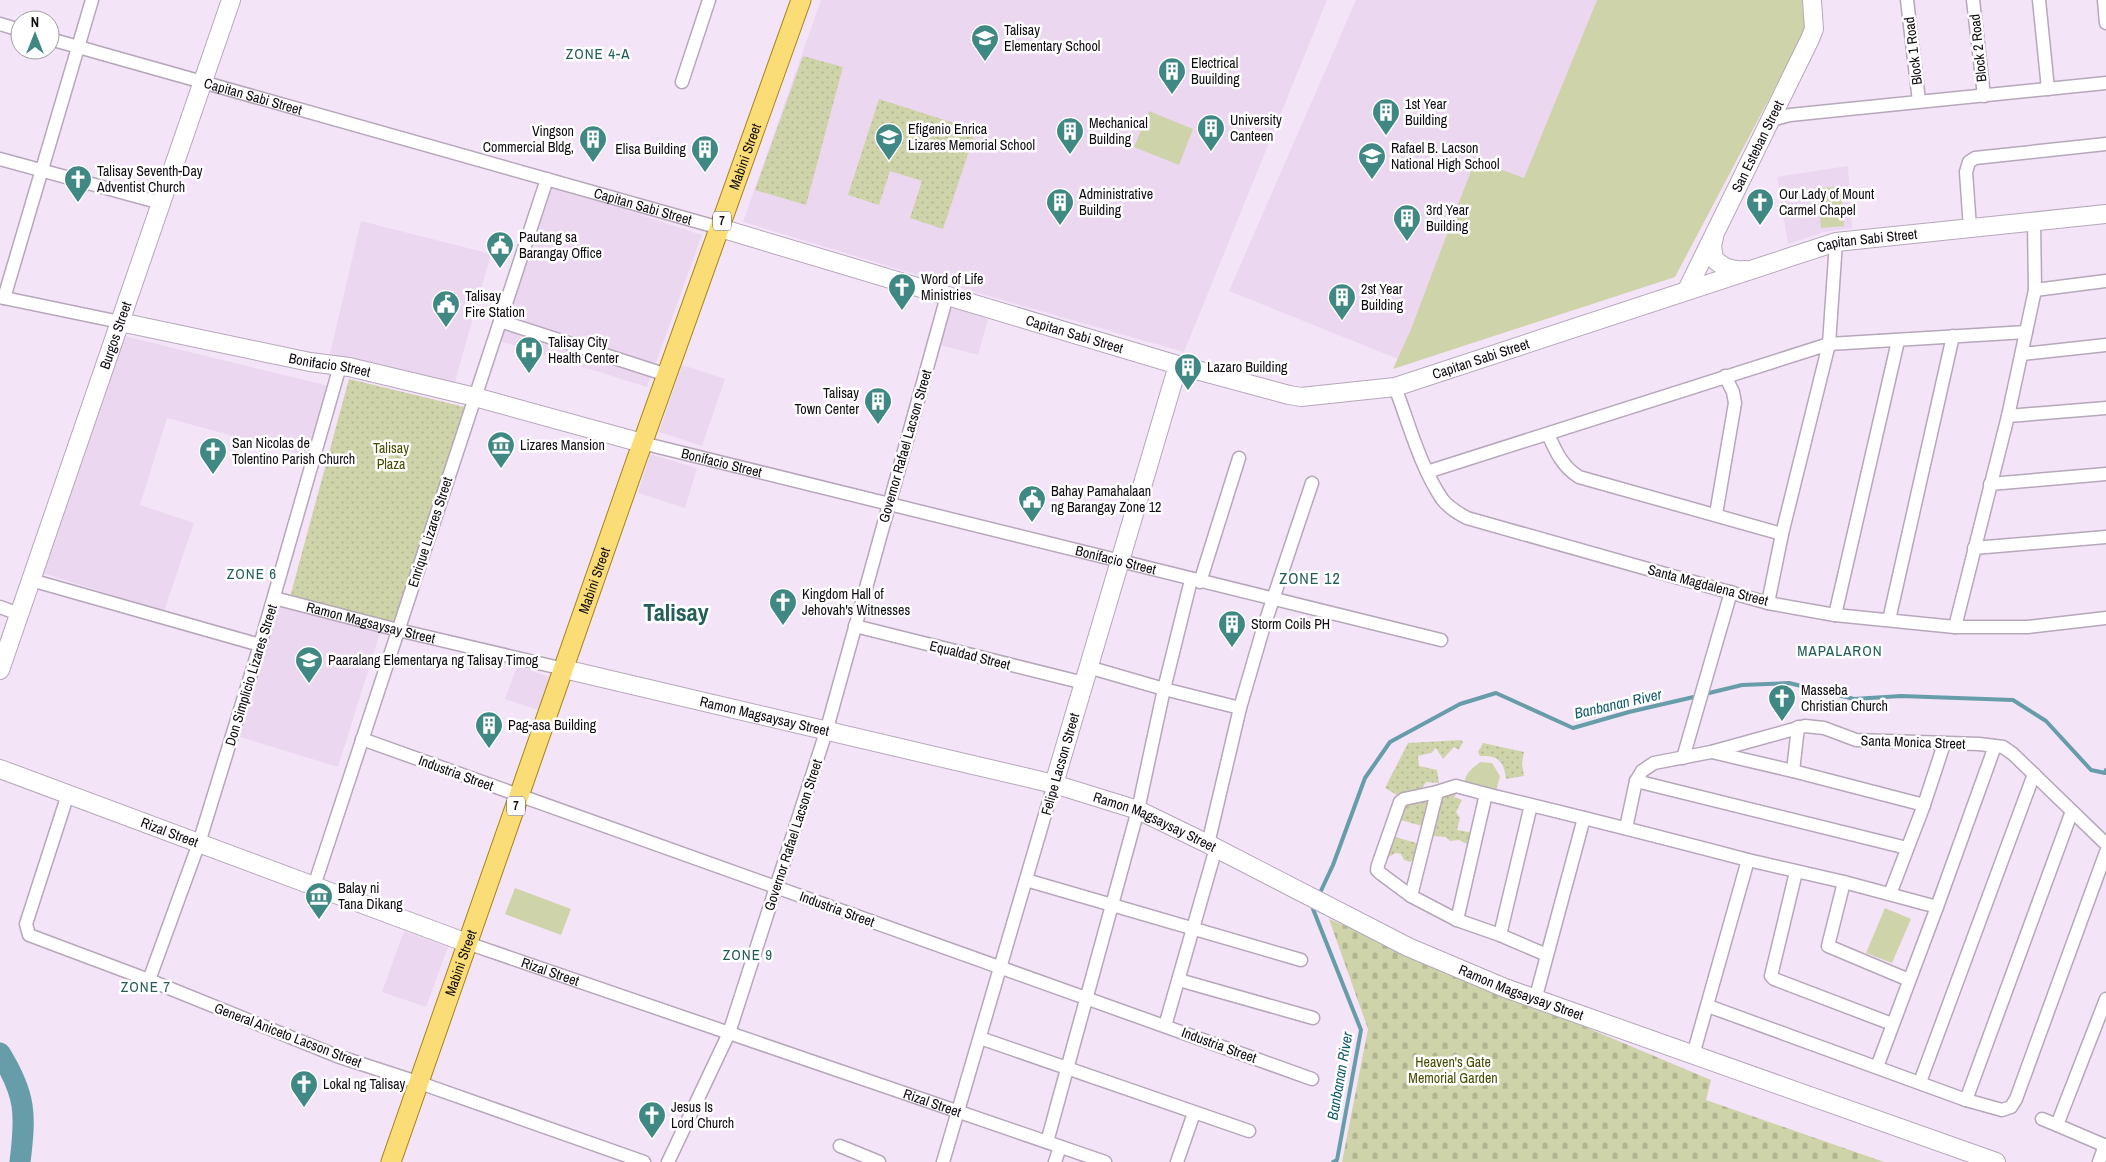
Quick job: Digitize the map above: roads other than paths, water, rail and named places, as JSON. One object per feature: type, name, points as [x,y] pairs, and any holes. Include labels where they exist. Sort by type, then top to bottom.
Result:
[{"type":"main road","name":"Mabini Street","points":[[391,1162],[642,443],[801,0]]},
{"type":"street","points":[[2,298],[92,0]]},
{"type":"street","name":"Burgos Street","points":[[0,670],[232,0]]},
{"type":"street","points":[[682,82],[709,0]]},
{"type":"street","name":"San Esteban Street","points":[[1687,290],[1772,120],[1814,29],[1812,0]]},
{"type":"street","name":"Block 1 Road","points":[[1907,0],[1919,101]]},
{"type":"street","name":"Block 2 Road","points":[[1973,0],[1984,96]]},
{"type":"street","points":[[2039,0],[2048,89]]},
{"type":"street","points":[[2104,0],[2106,23]]},
{"type":"street","name":"Capitan Sabi Street","points":[[60,42],[720,228],[1178,365],[1289,395],[1312,396],[1395,387],[1836,242],[2106,214]]},
{"type":"street","points":[[1772,120],[1790,115],[2106,83]]},
{"type":"street","points":[[1970,228],[1966,172],[1969,162],[1975,158],[2106,144]]},
{"type":"street","points":[[0,159],[161,203]]},
{"type":"street","name":"Enrique Lizares Street","points":[[314,886],[547,179]]},
{"type":"street","points":[[1955,627],[2008,416],[2035,290],[2034,221]]},
{"type":"street","points":[[1715,233],[1712,246],[1714,259],[1723,267],[1735,270],[1750,269]]},
{"type":"street","points":[[1768,603],[1782,534],[1829,344],[1836,242]]},
{"type":"street","points":[[2035,290],[2106,281]]},
{"type":"street","name":"Governor Rafael Lacson Street","points":[[668,1162],[729,1033],[776,888],[826,732],[947,296]]},
{"type":"street","name":"Bonifacio Street","points":[[2,298],[310,362],[349,367],[475,398],[642,443],[1441,640]]},
{"type":"street","points":[[500,321],[667,375]]},
{"type":"street","points":[[1427,472],[1829,344],[2026,332]]},
{"type":"street","points":[[1889,620],[1953,336]]},
{"type":"street","points":[[1835,615],[1898,341]]},
{"type":"street","points":[[2022,354],[2106,345]]},
{"type":"street","name":"Felipe Lacson Street","points":[[943,1162],[1178,365]]},
{"type":"street","name":"Don Simplicio Lizares Street","points":[[149,980],[198,843],[260,645],[340,366]]},
{"type":"street","points":[[1716,514],[1736,403],[1734,392],[1725,376]]},
{"type":"street","name":"Santa Magdalena Street","points":[[1395,387],[1427,472],[1443,500],[1452,510],[1467,518],[1768,603],[1835,615],[1955,627],[2028,627],[2106,618]]},
{"type":"street","points":[[2008,416],[2106,408]]},
{"type":"street","points":[[1548,434],[1560,461],[1567,470],[1579,477],[1782,534]]},
{"type":"street","points":[[1047,1142],[1138,810],[1164,689],[1196,581],[1238,458]]},
{"type":"street","points":[[1990,484],[2106,474]]},
{"type":"street","points":[[1165,1026],[1193,929],[1240,708],[1273,599],[1312,483]]},
{"type":"street","points":[[1974,548],[2106,537]]},
{"type":"street","points":[[31,580],[260,645]]},
{"type":"street","points":[[1683,758],[1731,592]]},
{"type":"street","name":"Ramon Magsaysay Street","points":[[274,598],[398,630],[1054,784],[1138,810],[1408,947],[1535,1000],[1996,1162]]},
{"type":"street","points":[[0,607],[19,614]]},
{"type":"street","name":"Equaldad Street","points":[[855,626],[1086,675],[1164,689],[1240,708]]},
{"type":"street","points":[[1793,771],[1798,727]]},
{"type":"street","name":"Santa Monica Street","points":[[1636,781],[1647,766],[1711,752],[1798,727],[1824,728],[1856,740],[2003,747],[2014,754],[2106,844]]},
{"type":"street","name":"Industria Street","points":[[362,739],[1312,1079]]},
{"type":"street","points":[[1890,894],[1924,805],[1944,744]]},
{"type":"street","points":[[1877,1067],[1938,908],[1995,746]]},
{"type":"street","points":[[1711,752],[1924,805]]},
{"type":"street","name":"Rizal Street","points":[[0,769],[467,942],[1105,1162]]},
{"type":"street","points":[[1920,1082],[2034,774]]},
{"type":"street","points":[[1626,828],[1636,781],[1907,848]]},
{"type":"street","points":[[1546,952],[1457,920],[1411,896],[1380,873],[1378,865],[1400,802],[1404,799],[1456,786],[1796,872],[1844,882],[1938,908]]},
{"type":"street","points":[[1411,896],[1437,792]]},
{"type":"street","name":"General Aniceto Lacson Street","points":[[68,794],[26,924],[28,935],[149,980],[337,1056],[420,1082],[640,1161]]},
{"type":"street","points":[[1457,920],[1486,794]]},
{"type":"street","points":[[1500,936],[1531,805]]},
{"type":"street","points":[[1966,1100],[2072,811]]},
{"type":"street","points":[[1535,1000],[1546,952],[1549,949],[1584,818]]},
{"type":"street","points":[[1708,1006],[1966,1100],[2002,1110],[2011,1107],[2016,1099],[2106,852]]},
{"type":"street","points":[[1693,1056],[1748,860]]},
{"type":"street","points":[[1796,872],[1771,976],[1774,979],[1892,1024]]},
{"type":"street","points":[[1026,880],[1301,960]]},
{"type":"street","points":[[1844,882],[1828,946],[1909,980]]},
{"type":"street","points":[[1179,980],[1313,1018]]},
{"type":"street","points":[[2058,1125],[2106,999]]},
{"type":"street","points":[[980,1038],[1249,1131]]},
{"type":"street","points":[[1177,1162],[1194,1113]]},
{"type":"street","points":[[2042,1119],[2106,1145],[2100,1162]]},
{"type":"street","points":[[840,1146],[879,1162]]},
{"type":"street","points":[[1055,1162],[1060,1147]]},
{"type":"waterway","name":"Banbanan River","points":[[1705,694],[1742,685],[1789,683],[1854,699],[1901,696],[2013,700],[2046,721],[2091,770],[2105,773],[2106,770]]},
{"type":"waterway","name":"Banbanan River","points":[[1319,895],[1333,865],[1365,778],[1390,742],[1460,704],[1496,693],[1573,728],[1629,712],[1698,696]]},
{"type":"waterway","name":"Banbanan River","points":[[1315,904],[1313,909],[1361,1030],[1337,1160],[1333,1162]]},
{"type":"waterway","points":[[0,1053],[15,1081],[22,1105],[23,1131],[20,1162]]},
{"type":"place","name":"Talisay Elementary School","points":[[985,62]]},
{"type":"place","name":"Electrical Buuilding","points":[[1172,95]]},
{"type":"place","name":"1st Year Building","points":[[1386,136]]},
{"type":"place","name":"University Canteen","points":[[1211,152]]},
{"type":"place","name":"Mechanical Building","points":[[1070,155]]},
{"type":"place","name":"Efigenio Enrica Lizares Memorial School","points":[[889,161]]},
{"type":"place","name":"Vingson Commercial Bldg,","points":[[593,163]]},
{"type":"place","name":"Elisa Building","points":[[705,173]]},
{"type":"place","name":"Rafael B. Lacson National High School","points":[[1372,180]]},
{"type":"place","name":"Talisay Seventh-Day Adventist Church","points":[[78,203]]},
{"type":"place","name":"Administrative Building","points":[[1060,226]]},
{"type":"place","name":"Our Lady of Mount Carmel Chapel","points":[[1760,226]]},
{"type":"place","name":"3rd Year Building","points":[[1407,242]]},
{"type":"place","name":"Pautang sa Barangay Office","points":[[500,269]]},
{"type":"place","name":"Word of Life Ministries","points":[[902,311]]},
{"type":"place","name":"2st Year Building","points":[[1342,321]]},
{"type":"place","name":"Talisay Fire Station","points":[[446,328]]},
{"type":"place","name":"Talisay City Health Center","points":[[529,374]]},
{"type":"place","name":"Lazaro Building","points":[[1188,391]]},
{"type":"place","name":"Talisay Town Center","points":[[878,425]]},
{"type":"place","name":"Lizares Mansion","points":[[501,469]]},
{"type":"place","name":"San Nicolas de Tolentino Parish Church","points":[[213,475]]},
{"type":"place","name":"Bahay Pamahalaan ng Barangay Zone 12","points":[[1032,523]]},
{"type":"place","name":"Kingdom Hall of Jehovah's Witnesses","points":[[783,626]]},
{"type":"place","name":"Storm Coils PH","points":[[1232,648]]},
{"type":"place","name":"Paaralang Elementarya ng Talisay Timog","points":[[309,684]]},
{"type":"place","name":"Masseba Christian Church","points":[[1782,722]]},
{"type":"place","name":"Pag-asa Building","points":[[489,749]]},
{"type":"place","name":"Balay ni Tana Dikang","points":[[319,920]]},
{"type":"place","name":"Lokal ng Talisay","points":[[304,1108]]},
{"type":"place","name":"Jesus Is Lord Church","points":[[652,1139]]},
{"type":"district","name":"ZONE 4-A","points":[[598,54]]},
{"type":"district","name":"ZONE 6","points":[[252,574]]},
{"type":"district","name":"ZONE 12","points":[[1310,578]]},
{"type":"district","name":"Talisay","points":[[676,613]]},
{"type":"district","name":"MAPALARON","points":[[1840,651]]},
{"type":"district","name":"ZONE 9","points":[[748,955]]},
{"type":"district","name":"ZONE 7","points":[[146,987]]},
{"type":"park label","name":"Talisay Plaza","points":[[391,456]]},
{"type":"park label","name":"Heaven's Gate Memorial Garden","points":[[1453,1070]]}]
